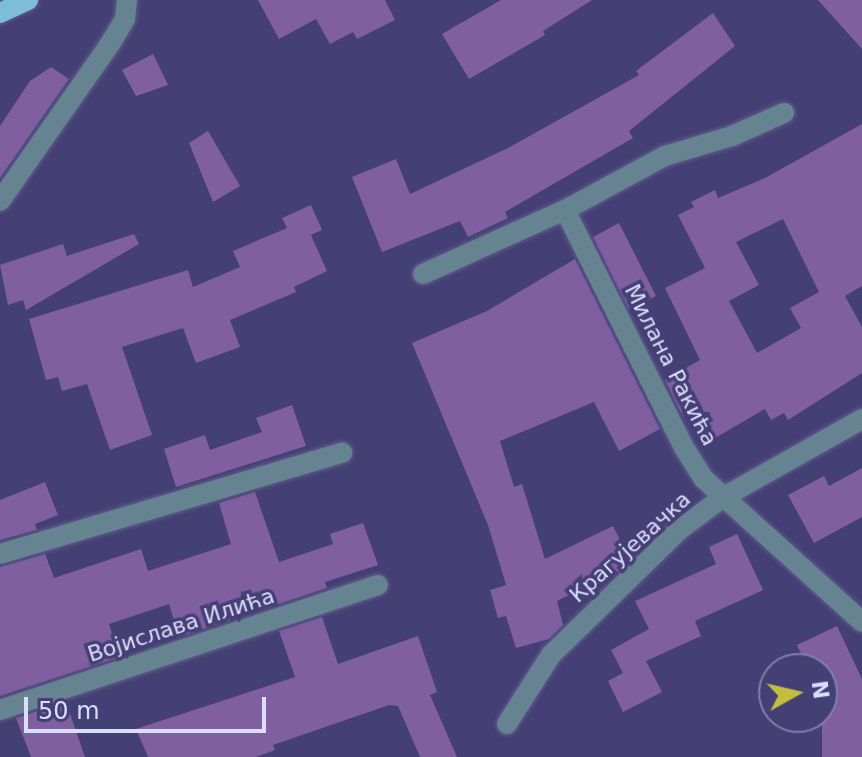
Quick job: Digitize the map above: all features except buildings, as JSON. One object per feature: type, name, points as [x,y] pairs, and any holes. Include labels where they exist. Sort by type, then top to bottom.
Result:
[{"type":"main road","points":[[0,13],[28,0]]},
{"type":"street","points":[[0,201],[110,44],[125,19],[127,0]]},
{"type":"street","points":[[423,274],[565,210],[665,156],[732,136],[784,113]]},
{"type":"street","name":"Милана Ракића","points":[[565,210],[683,446],[722,498],[862,622]]},
{"type":"street","name":"Крагујевачка","points":[[507,724],[551,655],[679,530],[722,498],[862,419]]},
{"type":"street","points":[[0,554],[342,453]]},
{"type":"street","name":"Војислава Илића","points":[[0,710],[378,585]]}]
